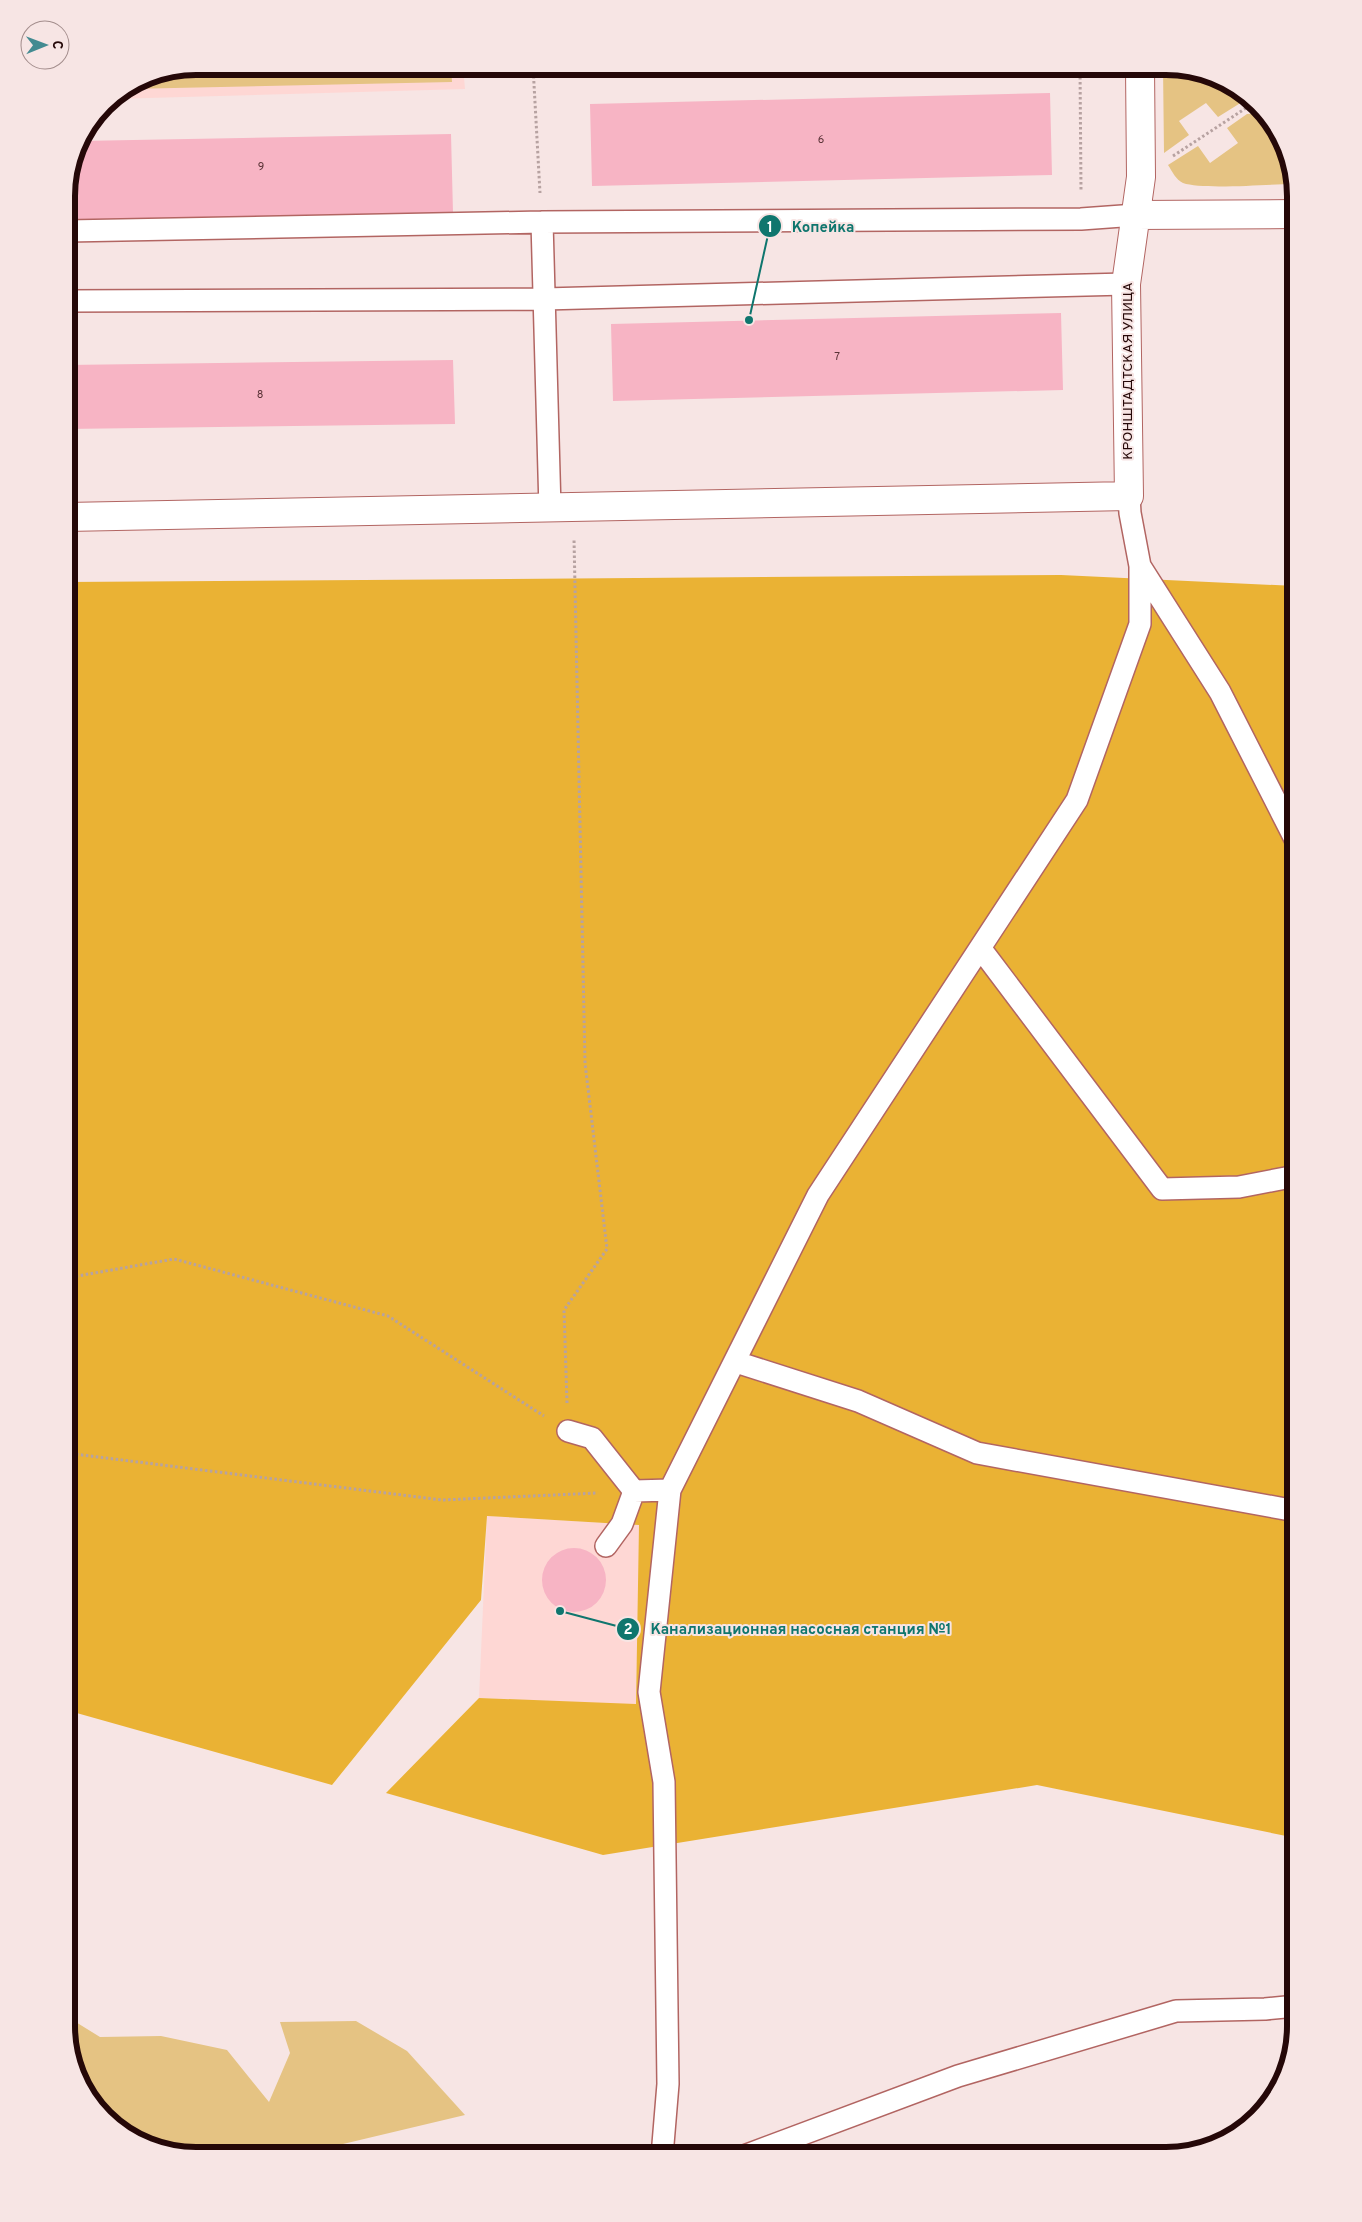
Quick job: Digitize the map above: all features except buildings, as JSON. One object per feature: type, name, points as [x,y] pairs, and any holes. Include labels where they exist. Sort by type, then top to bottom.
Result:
[{"type":"street","name":"КРОНШТАДТСКАЯ УЛИЦА","points":[[1129,496],[1126,284],[1140,176],[1140,75]]},
{"type":"street","points":[[1136,215],[1287,214]]},
{"type":"street","points":[[75,517],[561,509],[1129,496]]},
{"type":"lane","points":[[75,231],[542,222],[1081,220],[1136,215]]},
{"type":"lane","points":[[542,222],[544,299],[561,509]]},
{"type":"lane","points":[[75,301],[544,299],[1126,284]]},
{"type":"lane","points":[[663,2147],[668,2084],[664,1782],[649,1692],[670,1490],[736,1362],[818,1195],[1077,800],[1140,624],[1140,566],[1130,513],[1129,496]]},
{"type":"lane","points":[[1140,566],[1220,692],[1287,823]]},
{"type":"lane","points":[[980,949],[1162,1188],[1239,1187],[1287,1178]]},
{"type":"lane","points":[[736,1362],[858,1401],[977,1453],[1287,1508]]},
{"type":"lane","points":[[568,1431],[592,1438],[634,1491]]},
{"type":"lane","points":[[634,1491],[670,1490]]},
{"type":"lane","points":[[606,1546],[622,1524],[634,1491]]},
{"type":"lane","points":[[768,2147],[958,2076],[1176,2011],[1265,2010],[1287,2007]]},
{"type":"path","points":[[534,75],[542,222]]},
{"type":"path","points":[[1080,75],[1081,220]]},
{"type":"path","points":[[1140,176],[1248,107]]},
{"type":"path","points":[[561,509],[585,1063],[607,1249],[564,1310],[568,1431]]},
{"type":"path","points":[[75,1276],[174,1259],[388,1316],[568,1431]]},
{"type":"path","points":[[75,1454],[442,1500],[634,1491]]},
{"type":"shaded area","points":[[188,75],[464,75],[465,89],[124,99],[157,81]]},
{"type":"shaded area","points":[[188,75],[452,75],[452,82],[141,89],[157,81]]},
{"type":"shaded area","points":[[1163,75],[1189,77],[1205,81],[1219,87],[1242,102],[1218,117],[1206,103],[1179,121],[1189,135],[1164,153]]},
{"type":"shaded area","points":[[1254,113],[1257,116],[1275,143],[1281,157],[1286,184],[1205,186],[1183,183],[1178,180],[1168,165],[1198,146],[1210,163],[1238,143],[1227,128],[1247,114]]},
{"type":"shaded area","points":[[1061,575],[1287,586],[1287,1836],[1037,1785],[603,1855],[386,1793],[479,1698],[636,1704],[639,1525],[487,1516],[481,1600],[332,1785],[75,1713],[75,582]]},
{"type":"shaded area","points":[[487,1516],[640,1525],[636,1705],[479,1698]]},
{"type":"shaded area","points":[[356,2021],[407,2051],[465,2115],[343,2144],[338,2147],[188,2147],[157,2141],[143,2135],[116,2117],[95,2093],[81,2065],[77,2049],[75,2022],[100,2037],[161,2036],[227,2050],[269,2102],[290,2053],[280,2022]]},
{"type":"place","name":"Копейка","points":[[749,320]]},
{"type":"place","name":"Канализационная насосная станция №1","points":[[560,1611]]}]
